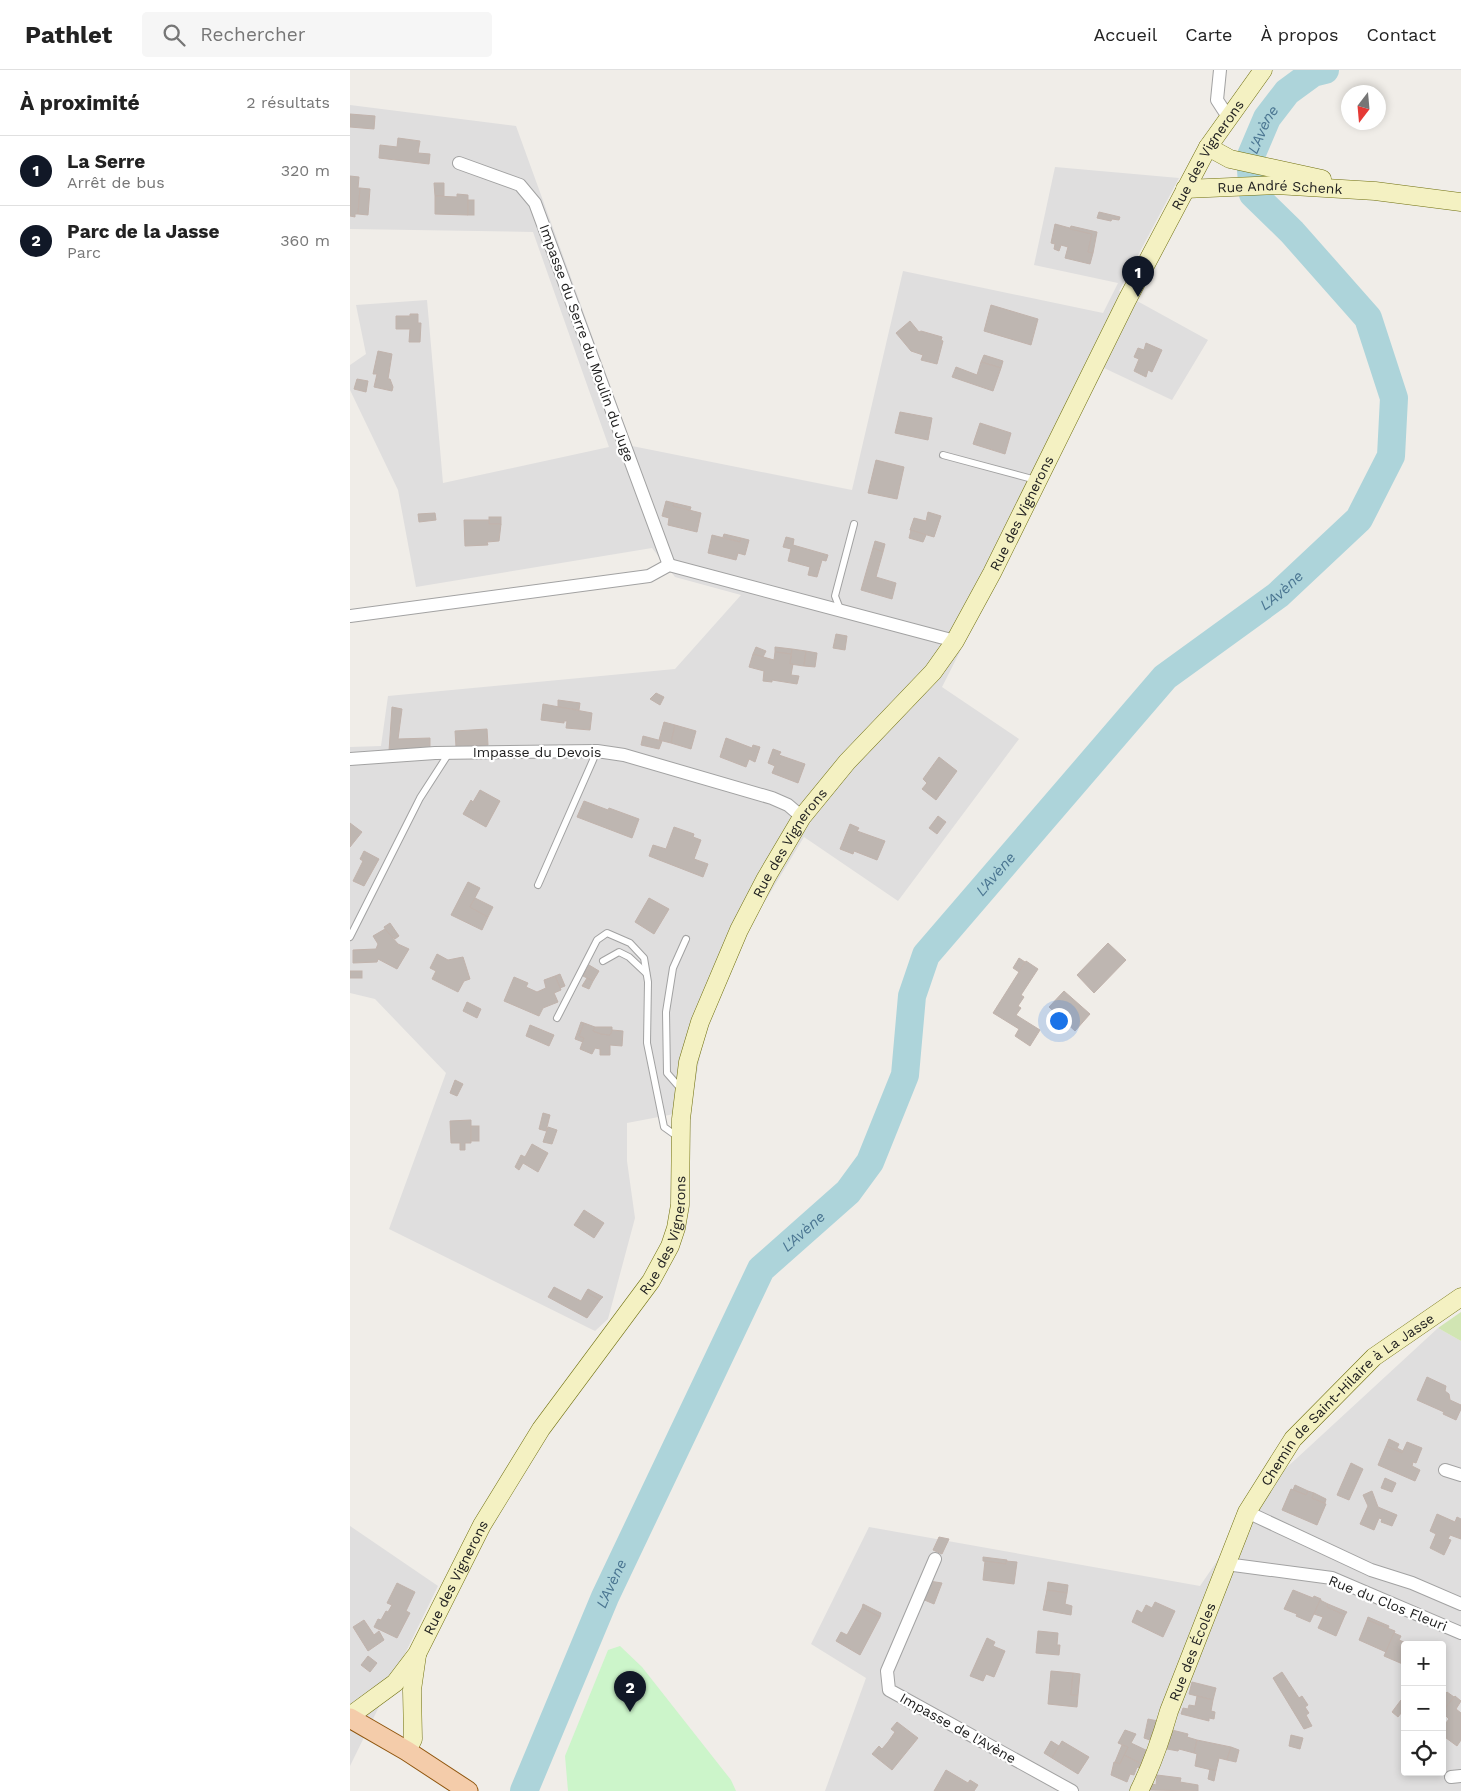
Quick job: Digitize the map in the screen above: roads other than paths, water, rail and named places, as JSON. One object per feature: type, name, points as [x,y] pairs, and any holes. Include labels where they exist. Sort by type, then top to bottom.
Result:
[{"type":"main road","points":[[350,1717],[468,1791]]},
{"type":"street","points":[[1220,70],[1217,100],[1228,117]]},
{"type":"street","name":"Rue des Vignerons","points":[[350,1717],[395,1683],[417,1654],[482,1525],[541,1428],[651,1281],[670,1246],[676,1228],[680,1205],[681,1139],[688,1062],[712,990],[743,921],[802,817],[847,762],[933,672],[955,641],[968,619],[1127,300],[1185,189],[1208,147],[1263,70]]},
{"type":"street","name":"Rue André Schenk","points":[[1208,147],[1230,159],[1277,176],[1461,202]]},
{"type":"street","name":"Impasse du Serre du Moulin du Juge","points":[[459,163],[520,185],[535,203],[669,566]]},
{"type":"street","name":"Rue André Schenk","points":[[1185,189],[1223,187],[1277,176]]},
{"type":"street","points":[[350,616],[649,576],[669,566],[955,641]]},
{"type":"street","name":"Impasse du Devois","points":[[350,759],[449,753],[597,751],[624,755],[772,798],[788,805],[802,817]]},
{"type":"street","name":"Chemin de Saint-Hilaire à La Jasse","points":[[1247,1512],[1292,1439],[1374,1358],[1461,1297]]},
{"type":"street","points":[[1445,1470],[1461,1474]]},
{"type":"street","points":[[1247,1512],[1371,1570],[1412,1583],[1461,1604]]},
{"type":"street","name":"Rue des Écoles","points":[[1139,1791],[1151,1767],[1169,1711],[1247,1512]]},
{"type":"street","name":"Impasse de l'Avène","points":[[936,1559],[887,1671],[890,1690],[1072,1791]]},
{"type":"street","name":"Rue du Clos Fleuri","points":[[1226,1564],[1332,1578],[1461,1633]]},
{"type":"street","name":"Rue des Vignerons","points":[[407,1751],[413,1739],[412,1690],[417,1654]]},
{"type":"lane","points":[[943,455],[1037,480]]},
{"type":"lane","points":[[841,611],[835,596],[854,524]]},
{"type":"lane","points":[[538,885],[597,751]]},
{"type":"lane","points":[[350,937],[420,798],[449,753]]},
{"type":"lane","points":[[557,1018],[597,940],[607,933],[630,942],[644,958],[648,982],[647,1043],[664,1127],[681,1139]]},
{"type":"lane","points":[[684,1092],[667,1073],[666,1012],[673,968],[686,939]]},
{"type":"lane","points":[[603,961],[619,952],[646,973]]},
{"type":"waterway","name":"L'Avène","points":[[524,1791],[605,1597],[761,1269],[848,1192],[870,1162],[905,1075],[912,996],[926,955],[1165,677],[1278,595],[1359,519],[1391,456],[1394,398],[1368,318],[1292,232],[1253,194],[1250,158],[1267,118],[1287,92],[1313,73],[1325,70]]},
{"type":"place","name":"La Serre","points":[[1138,297]]},
{"type":"place","name":"Parc de la Jasse","points":[[630,1712]]}]
